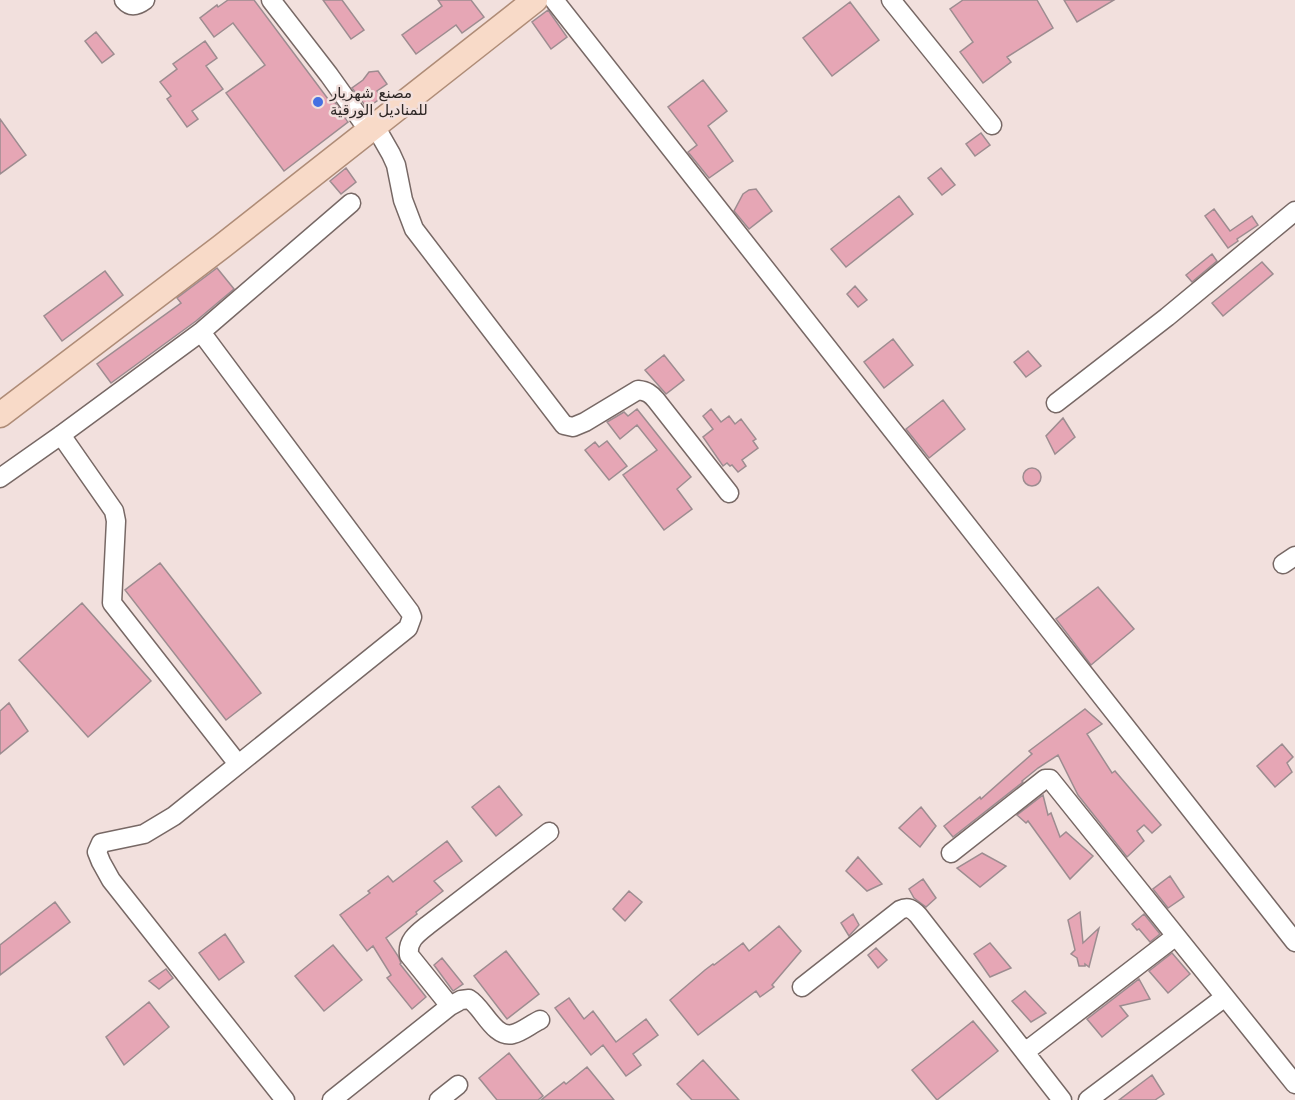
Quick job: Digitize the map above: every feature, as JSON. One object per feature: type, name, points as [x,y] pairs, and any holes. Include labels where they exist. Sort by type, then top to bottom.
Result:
[{"type":"main road","points":[[0,415],[221,247],[535,0]]},
{"type":"street","points":[[124,0],[132,6],[145,0]]},
{"type":"street","points":[[271,0],[391,154],[396,165],[403,200],[414,229],[564,425],[573,427],[585,422],[638,390],[645,391],[656,400],[729,493]]},
{"type":"street","points":[[554,0],[1295,942]]},
{"type":"street","points":[[891,0],[992,125]]},
{"type":"street","points":[[0,478],[201,332],[351,203]]},
{"type":"street","points":[[1056,403],[1167,317],[1295,211]]},
{"type":"street","points":[[201,332],[412,617],[408,627],[174,816],[144,834],[101,843],[98,852],[100,862],[111,880],[285,1100]]},
{"type":"street","points":[[62,435],[114,511],[116,520],[112,603],[238,764]]},
{"type":"street","points":[[951,854],[1045,779],[1050,779],[1295,1084]]},
{"type":"street","points":[[450,1006],[409,955],[408,947],[413,937],[549,832]]},
{"type":"street","points":[[802,987],[900,910],[910,908],[918,915],[1062,1100]]},
{"type":"street","points":[[1025,1052],[1176,936]]},
{"type":"street","points":[[1088,1100],[1225,997]]},
{"type":"street","points":[[332,1100],[460,1000],[469,999],[475,1002],[496,1029],[504,1034],[513,1034],[540,1020]]},
{"type":"street","points":[[439,1100],[458,1085]]},
{"type":"building","points":[[228,0],[254,0],[331,103],[334,101],[348,122],[284,171],[226,93],[265,65],[233,23],[214,37],[200,18]]},
{"type":"building","points":[[323,0],[342,0],[364,30],[351,39]]},
{"type":"building","points":[[438,0],[471,0],[484,17],[462,33],[456,25],[416,54],[402,35],[442,6]]},
{"type":"building","points":[[963,0],[1037,0],[1053,28],[1007,57],[1011,62],[983,83],[960,52],[973,42],[950,9]]},
{"type":"building","points":[[1064,0],[1114,0],[1077,22]]},
{"type":"building","points":[[850,2],[879,40],[832,76],[803,38]]},
{"type":"building","points":[[548,10],[567,37],[551,49],[532,22]]},
{"type":"building","points":[[96,32],[114,54],[102,63],[85,41]]},
{"type":"building","points":[[205,41],[217,58],[206,66],[223,89],[192,111],[198,119],[187,127],[167,99],[171,96],[160,82],[177,69],[173,64]]},
{"type":"building","points":[[378,71],[387,84],[377,91],[381,98],[367,108],[352,88],[369,72]]},
{"type":"building","points":[[703,80],[727,111],[708,126],[733,161],[709,178],[688,152],[697,145],[668,107]]},
{"type":"building","points":[[0,119],[26,155],[0,174]]},
{"type":"building","points":[[981,133],[990,145],[975,156],[966,144]]},
{"type":"building","points":[[346,168],[356,182],[341,194],[330,181]]},
{"type":"building","points":[[941,168],[955,185],[942,195],[928,178]]},
{"type":"building","points":[[756,189],[772,211],[749,229],[734,211],[743,194]]},
{"type":"building","points":[[899,196],[913,214],[846,267],[831,249]]},
{"type":"building","points":[[1214,209],[1230,231],[1252,216],[1258,225],[1228,248],[1205,216]]},
{"type":"building","points":[[1212,254],[1217,261],[1192,282],[1186,275]]},
{"type":"building","points":[[1262,262],[1273,274],[1223,316],[1212,303]]},
{"type":"building","points":[[217,268],[234,289],[196,321],[111,383],[97,364],[181,303],[177,298]]},
{"type":"building","points":[[105,271],[123,295],[62,341],[44,316]]},
{"type":"building","points":[[855,286],[867,300],[858,307],[847,294]]},
{"type":"building","points":[[893,339],[913,365],[884,388],[864,362]]},
{"type":"building","points":[[1028,351],[1041,366],[1026,377],[1014,362]]},
{"type":"building","points":[[664,355],[684,380],[666,394],[645,370]]},
{"type":"building","points":[[943,400],[965,429],[929,458],[906,429]]},
{"type":"building","points":[[637,409],[691,477],[677,489],[692,509],[664,530],[623,475],[657,450],[637,425],[620,439],[607,422],[624,412],[628,416]]},
{"type":"building","points":[[711,409],[721,422],[729,416],[735,424],[741,419],[756,439],[753,441],[758,448],[742,460],[746,466],[738,472],[727,463],[723,466],[703,437],[713,429],[703,416]]},
{"type":"building","points":[[1063,418],[1075,437],[1055,454],[1046,436]]},
{"type":"building","points":[[607,441],[627,466],[609,480],[585,450],[595,442],[599,447]]},
{"type":"building","points":[[1032,468],[1038,471],[1041,477],[1038,483],[1032,486],[1026,483],[1023,477],[1026,471]]},
{"type":"building","points":[[160,563],[261,693],[226,720],[125,590]]},
{"type":"building","points":[[1098,587],[1134,629],[1091,665],[1056,619]]},
{"type":"building","points":[[82,603],[151,681],[88,737],[19,660]]},
{"type":"building","points":[[9,703],[28,731],[0,754],[0,711]]},
{"type":"building","points":[[1085,709],[1102,724],[1087,734],[1112,773],[1115,771],[1161,825],[1152,833],[1144,825],[1137,831],[1144,841],[1127,857],[1078,795],[1058,755],[1038,768],[953,837],[944,826],[980,797],[981,799],[1032,754],[1029,751]]},
{"type":"building","points":[[1282,744],[1293,757],[1287,763],[1292,772],[1275,787],[1257,766]]},
{"type":"building","points":[[499,786],[522,815],[496,836],[472,807]]},
{"type":"building","points":[[1043,795],[1048,815],[1051,813],[1060,837],[1066,832],[1093,856],[1070,879],[1028,821],[1026,823],[1017,815]]},
{"type":"building","points":[[921,807],[936,826],[920,847],[899,828]]},
{"type":"building","points":[[447,841],[462,861],[434,881],[443,891],[386,938],[398,956],[400,964],[426,997],[412,1009],[387,978],[391,975],[373,946],[367,951],[340,915],[370,893],[368,891],[388,876],[393,882]]},
{"type":"building","points":[[982,853],[1006,866],[980,887],[957,868]]},
{"type":"building","points":[[858,857],[882,884],[867,891],[846,871]]},
{"type":"building","points":[[1170,876],[1184,897],[1168,908],[1153,889]]},
{"type":"building","points":[[923,879],[936,898],[926,907],[914,898],[909,889]]},
{"type":"building","points":[[629,891],[642,902],[625,921],[613,909]]},
{"type":"building","points":[[55,902],[70,922],[0,975],[0,945]]},
{"type":"building","points":[[1080,912],[1083,943],[1099,928],[1089,967],[1085,964],[1085,966],[1079,966],[1077,958],[1071,954],[1075,950],[1068,920]]},
{"type":"building","points":[[853,914],[859,925],[849,936],[841,923]]},
{"type":"building","points":[[1144,914],[1160,934],[1150,942],[1132,924]]},
{"type":"building","points":[[779,926],[801,951],[772,985],[774,987],[760,997],[756,991],[698,1035],[670,1000],[705,970],[743,943],[749,951]]},
{"type":"building","points":[[225,934],[244,962],[219,980],[199,953]]},
{"type":"building","points":[[990,943],[1011,968],[990,977],[974,954]]},
{"type":"building","points":[[333,945],[362,980],[324,1011],[295,976]]},
{"type":"building","points":[[876,948],[887,960],[878,968],[868,955]]},
{"type":"building","points":[[506,951],[539,994],[507,1019],[474,976]]},
{"type":"building","points":[[1172,953],[1190,974],[1168,993],[1149,971]]},
{"type":"building","points":[[442,958],[463,984],[453,991],[434,965]]},
{"type":"building","points":[[166,969],[173,978],[159,989],[149,981]]},
{"type":"building","points":[[1139,979],[1150,999],[1120,1006],[1128,1016],[1102,1037],[1087,1019]]},
{"type":"building","points":[[1025,991],[1046,1013],[1031,1022],[1012,1001]]},
{"type":"building","points":[[569,998],[584,1019],[593,1011],[616,1042],[646,1019],[658,1035],[633,1054],[641,1065],[626,1076],[603,1045],[591,1055],[555,1008]]},
{"type":"building","points":[[149,1002],[169,1027],[124,1065],[106,1037]]},
{"type":"building","points":[[973,1021],[998,1051],[937,1100],[912,1070]]},
{"type":"building","points":[[509,1053],[543,1096],[538,1100],[497,1100],[479,1078]]},
{"type":"building","points":[[703,1060],[739,1100],[692,1100],[677,1084]]},
{"type":"building","points":[[587,1067],[614,1100],[541,1100],[564,1082],[566,1084]]},
{"type":"building","points":[[1152,1075],[1164,1094],[1155,1100],[1119,1100]]},
{"type":"place","name":"مصنع شهريار للمناديل الورقية","points":[[318,102]]}]
